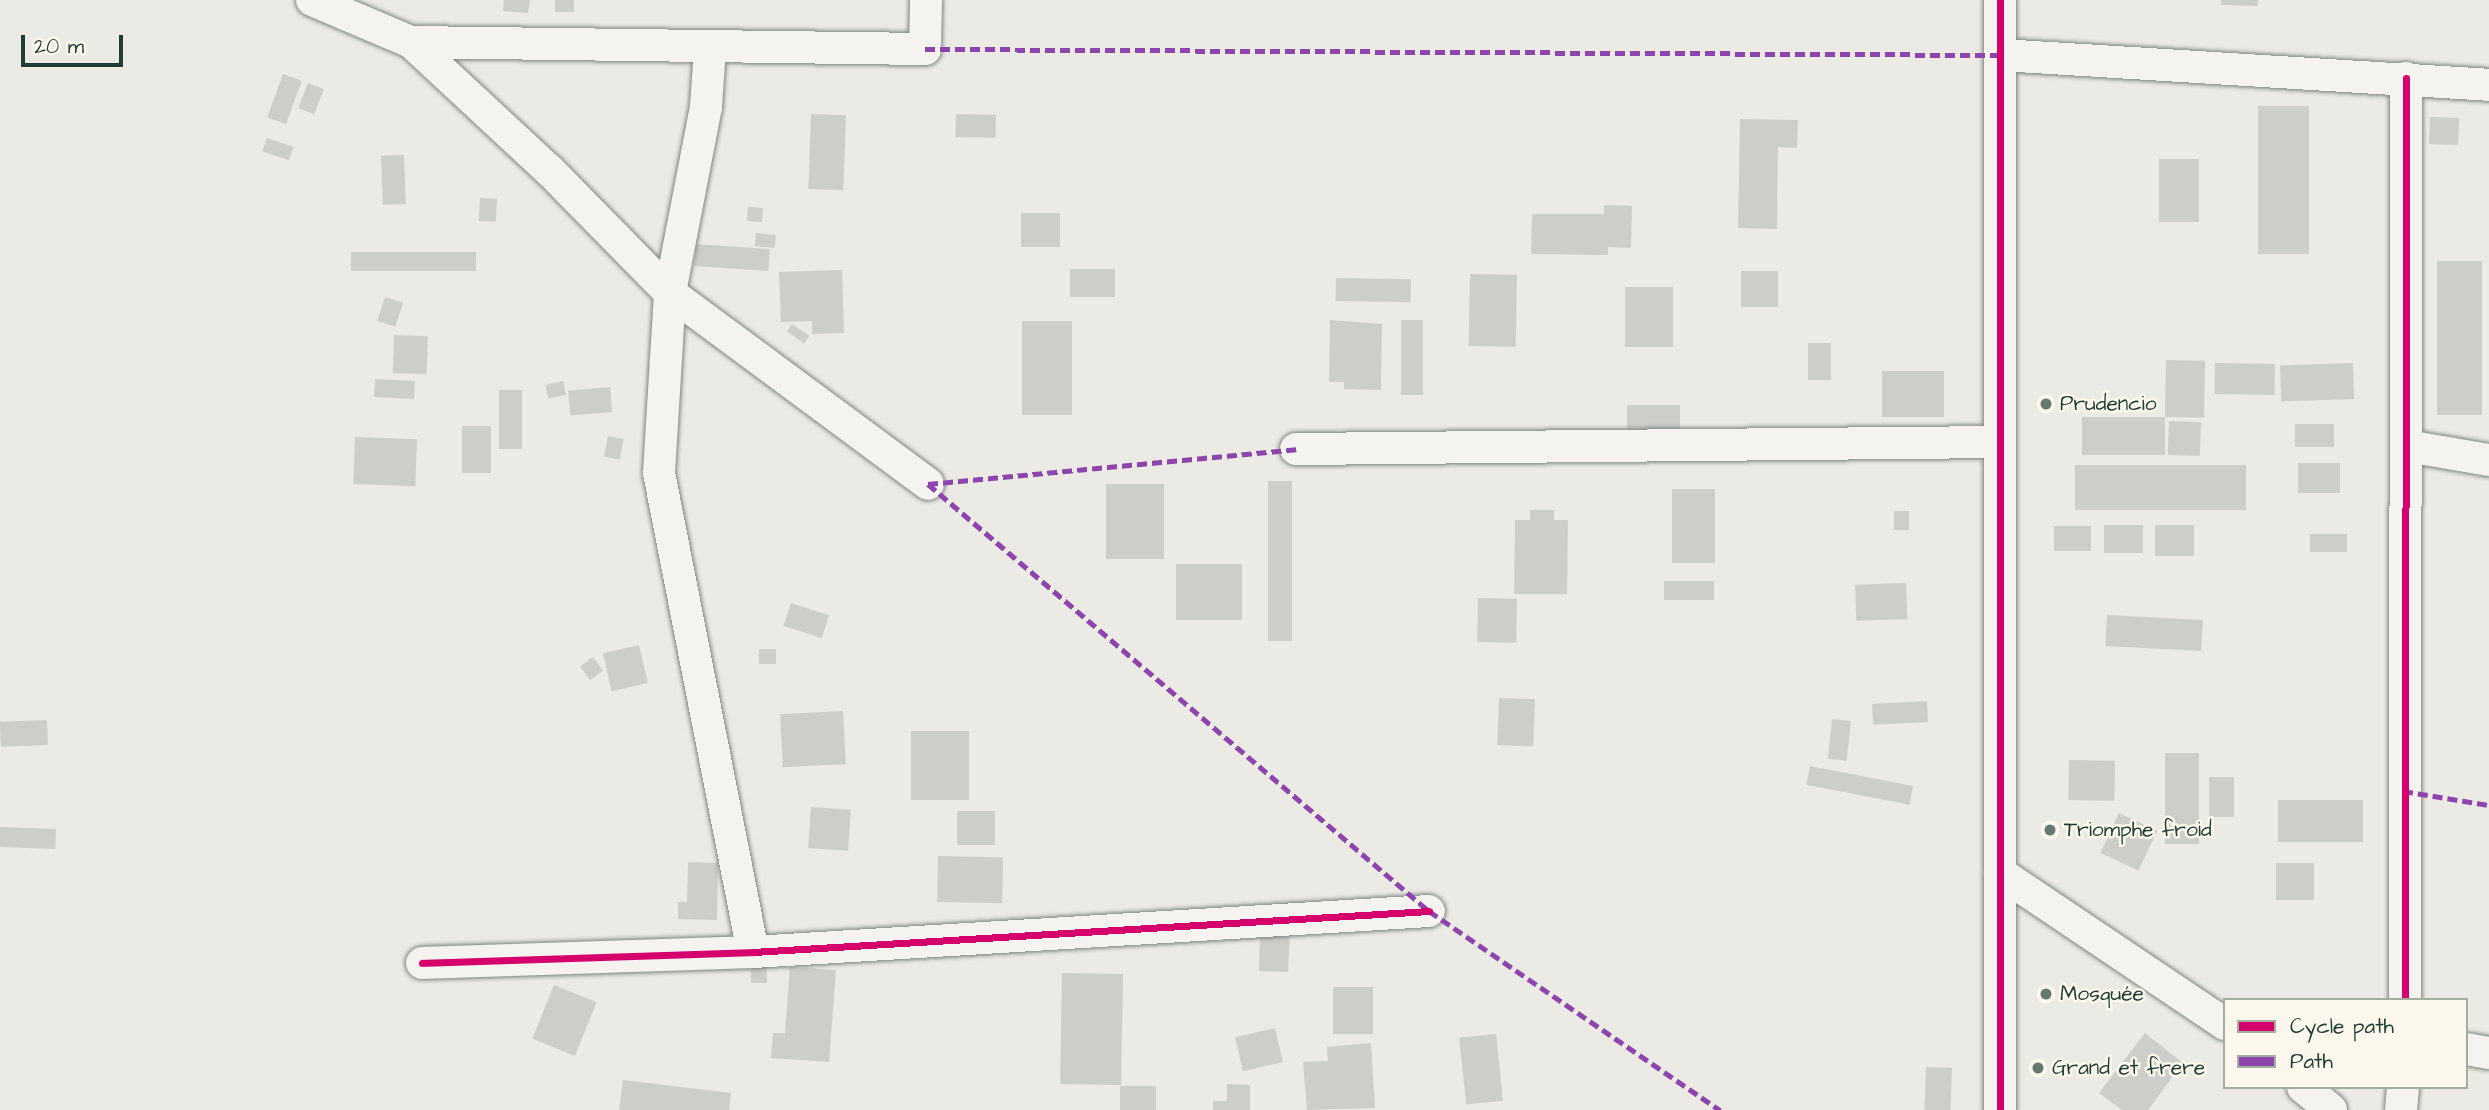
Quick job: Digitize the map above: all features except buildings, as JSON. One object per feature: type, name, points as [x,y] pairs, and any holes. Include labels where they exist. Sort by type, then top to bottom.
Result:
[{"type":"street","points":[[312,0],[411,42],[550,171],[670,293],[928,484]]},
{"type":"street","points":[[411,42],[925,49],[926,0]]},
{"type":"street","points":[[2000,0],[2000,1110]]},
{"type":"street","points":[[710,48],[706,107],[670,293],[659,472],[753,952]]},
{"type":"street","points":[[2001,55],[2489,85]]},
{"type":"street","points":[[2405,998],[2406,78]]},
{"type":"street","points":[[1296,449],[1999,442]]},
{"type":"street","points":[[2407,446],[2489,460]]},
{"type":"street","points":[[2000,873],[2220,1017]]},
{"type":"street","points":[[422,962],[753,952],[1429,911]]},
{"type":"street","points":[[2468,1049],[2489,1053]]},
{"type":"street","points":[[2305,1089],[2331,1110]]},
{"type":"street","points":[[2401,1110],[2403,1089]]},
{"type":"marked path","points":[[925,49],[2001,55]]},
{"type":"marked path","points":[[928,484],[1296,449]]},
{"type":"marked path","points":[[928,484],[1429,911],[1720,1110]]},
{"type":"marked path","points":[[2403,791],[2489,805]]},
{"type":"cycle path","points":[[2000,0],[2000,1110]]},
{"type":"cycle path","points":[[2405,998],[2406,78]]},
{"type":"cycle path","points":[[422,963],[753,952],[1429,911]]},
{"type":"place","name":"Prudencio","points":[[2046,404]]},
{"type":"place","name":"Triomphe froid","points":[[2050,830]]},
{"type":"place","name":"Mosquée","points":[[2046,994]]},
{"type":"place","name":"Grand et frere","points":[[2038,1068]]}]
